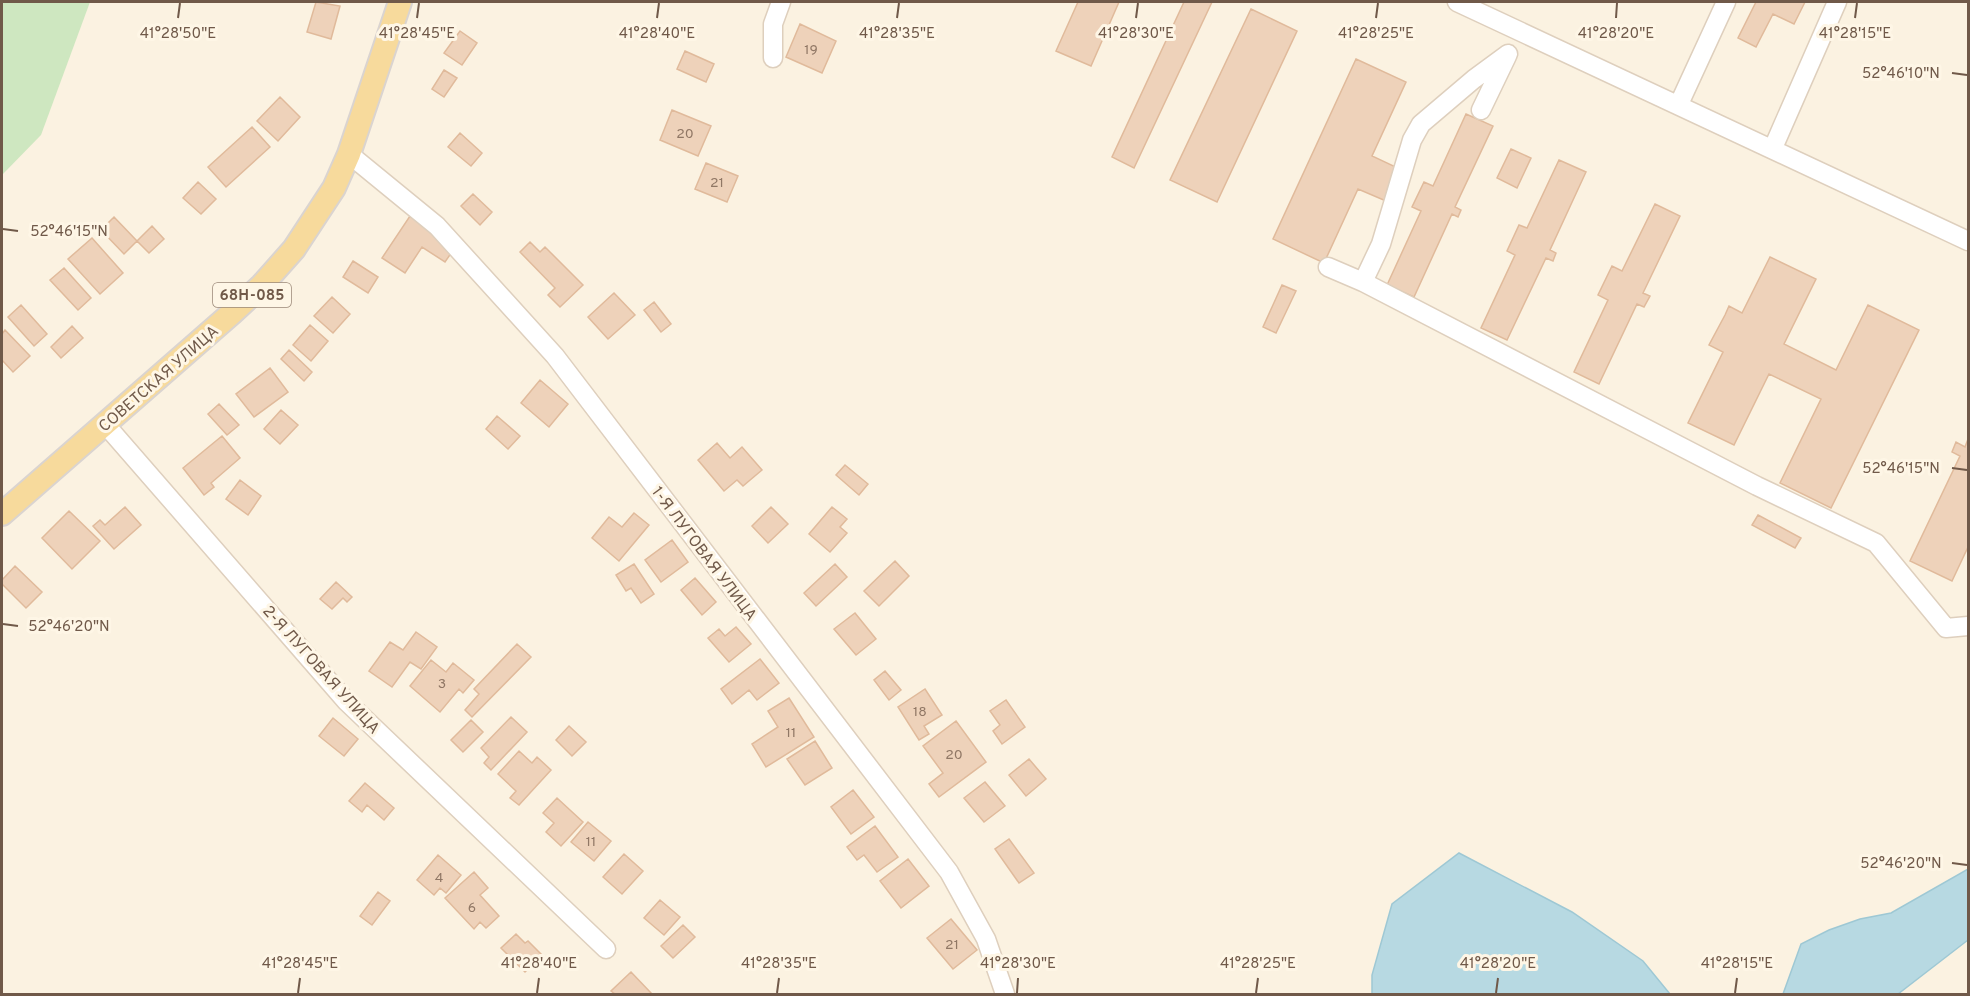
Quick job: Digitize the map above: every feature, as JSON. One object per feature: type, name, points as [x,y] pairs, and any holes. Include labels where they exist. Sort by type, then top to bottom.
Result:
[{"type":"main road","name":"СОВЕТСКАЯ УЛИЦА","points":[[2,514],[232,314],[294,249],[334,188],[349,154],[400,2]]},
{"type":"street","points":[[773,58],[773,24],[781,2]]},
{"type":"street","points":[[1457,2],[1968,241]]},
{"type":"street","points":[[1679,105],[1726,2]]},
{"type":"street","points":[[1773,148],[1837,2]]},
{"type":"street","points":[[1481,110],[1519,30]]},
{"type":"street","points":[[1363,282],[1381,244],[1412,140],[1421,124],[1474,79],[1508,54]]},
{"type":"street","name":"1-Я ЛУГОВАЯ УЛИЦА","points":[[349,154],[436,226],[555,356],[950,872],[986,939],[1005,994]]},
{"type":"street","points":[[1328,267],[1363,282],[1757,486],[1876,543],[1946,628],[1968,626]]},
{"type":"street","name":"2-Я ЛУГОВАЯ УЛИЦА","points":[[105,424],[347,702],[606,949]]},
{"type":"green space","points":[[2,2],[90,2],[41,135],[2,175]]},
{"type":"water","points":[[1459,853],[1572,912],[1643,961],[1670,994],[1372,994],[1372,975],[1392,904]]},
{"type":"water","points":[[1968,869],[1968,940],[1898,994],[1783,994],[1801,944],[1829,930],[1860,919],[1891,913]]},
{"type":"building","points":[[316,2],[340,6],[331,39],[307,32]]},
{"type":"building","points":[[1078,2],[1119,2],[1091,66],[1056,51]]},
{"type":"building","points":[[1184,2],[1212,2],[1134,168],[1112,157]]},
{"type":"building","points":[[1756,2],[1805,2],[1794,24],[1773,14],[1756,47],[1738,38]]},
{"type":"building","points":[[1251,9],[1297,31],[1217,202],[1170,180]]},
{"type":"building","points":[[800,24],[836,41],[822,73],[786,57]]},
{"type":"building","points":[[460,31],[477,43],[462,65],[444,53]]},
{"type":"building","points":[[685,51],[714,64],[706,82],[677,69]]},
{"type":"building","points":[[1356,59],[1406,82],[1372,156],[1400,169],[1386,201],[1358,189],[1324,263],[1273,239]]},
{"type":"building","points":[[444,70],[457,78],[444,97],[432,89]]},
{"type":"building","points":[[280,97],[300,117],[278,141],[257,121]]},
{"type":"building","points":[[672,110],[711,126],[698,156],[660,140]]},
{"type":"building","points":[[1466,114],[1493,126],[1455,207],[1461,210],[1458,217],[1452,214],[1414,297],[1387,285],[1421,211],[1412,207],[1424,182],[1433,186]]},
{"type":"building","points":[[252,127],[270,147],[226,187],[208,167]]},
{"type":"building","points":[[460,133],[482,153],[471,166],[448,147]]},
{"type":"building","points":[[1511,149],[1531,158],[1517,188],[1497,178]]},
{"type":"building","points":[[1559,160],[1586,172],[1550,250],[1556,253],[1553,261],[1546,258],[1507,340],[1481,328],[1515,255],[1507,251],[1519,225],[1527,228]]},
{"type":"building","points":[[706,163],[738,176],[727,202],[695,189]]},
{"type":"building","points":[[198,182],[216,199],[201,214],[183,198]]},
{"type":"building","points":[[473,194],[492,212],[480,225],[461,206]]},
{"type":"building","points":[[1655,204],[1680,216],[1643,293],[1650,296],[1644,307],[1637,304],[1599,384],[1574,372],[1608,300],[1598,295],[1612,266],[1622,271]]},
{"type":"building","points":[[410,216],[456,246],[445,262],[422,247],[405,273],[382,258]]},
{"type":"building","points":[[114,217],[137,241],[124,254],[101,230]]},
{"type":"building","points":[[152,226],[164,239],[149,253],[137,241]]},
{"type":"building","points":[[92,238],[123,273],[100,294],[68,259]]},
{"type":"building","points":[[530,242],[540,252],[545,247],[583,285],[560,307],[548,295],[555,288],[520,252]]},
{"type":"building","points":[[1770,257],[1816,279],[1784,344],[1836,370],[1868,305],[1919,330],[1831,508],[1780,483],[1821,399],[1769,374],[1734,445],[1688,423],[1723,352],[1709,345],[1729,306],[1742,313]]},
{"type":"building","points":[[353,261],[378,277],[368,293],[343,277]]},
{"type":"building","points":[[64,268],[91,298],[78,310],[50,280]]},
{"type":"building","points":[[1282,285],[1296,291],[1276,333],[1263,327]]},
{"type":"building","points":[[614,293],[635,315],[608,339],[588,317]]},
{"type":"building","points":[[332,297],[350,314],[333,333],[314,316]]},
{"type":"building","points":[[654,302],[671,324],[661,332],[644,310]]},
{"type":"building","points":[[21,305],[47,334],[34,346],[8,317]]},
{"type":"building","points":[[310,325],[328,341],[311,361],[293,345]]},
{"type":"building","points":[[72,326],[83,338],[61,358],[51,347]]},
{"type":"building","points":[[5,330],[30,356],[13,372],[2,360],[2,334]]},
{"type":"building","points":[[289,350],[312,372],[304,381],[281,359]]},
{"type":"building","points":[[270,368],[288,392],[254,417],[236,394]]},
{"type":"building","points":[[540,380],[568,404],[549,427],[521,403]]},
{"type":"building","points":[[219,404],[239,425],[227,435],[208,414]]},
{"type":"building","points":[[281,410],[298,425],[280,444],[264,429]]},
{"type":"building","points":[[497,416],[520,436],[508,449],[486,429]]},
{"type":"building","points":[[222,436],[240,458],[211,483],[214,487],[204,495],[183,468]]},
{"type":"building","points":[[1968,439],[1968,547],[1952,581],[1910,561],[1960,456],[1952,452],[1956,442],[1965,447]]},
{"type":"building","points":[[717,443],[730,458],[742,447],[762,470],[743,486],[737,480],[724,491],[698,460]]},
{"type":"building","points":[[845,465],[868,484],[859,495],[836,475]]},
{"type":"building","points":[[240,480],[261,496],[248,515],[226,499]]},
{"type":"building","points":[[125,507],[141,525],[114,549],[93,526],[100,520],[105,525]]},
{"type":"building","points":[[771,507],[788,524],[768,543],[752,526]]},
{"type":"building","points":[[832,507],[847,519],[840,527],[847,533],[830,552],[809,534]]},
{"type":"building","points":[[69,511],[100,541],[72,569],[42,538]]},
{"type":"building","points":[[634,513],[649,525],[619,561],[592,538],[609,517],[622,527]]},
{"type":"building","points":[[1758,515],[1801,538],[1795,548],[1752,525]]},
{"type":"building","points":[[672,540],[688,562],[661,582],[645,560]]},
{"type":"building","points":[[895,561],[909,576],[879,606],[864,591]]},
{"type":"building","points":[[634,564],[654,594],[641,603],[631,588],[626,591],[616,575]]},
{"type":"building","points":[[835,564],[847,577],[816,606],[804,593]]},
{"type":"building","points":[[15,566],[42,592],[26,608],[2,584],[2,580]]},
{"type":"building","points":[[695,578],[716,602],[702,615],[681,590]]},
{"type":"building","points":[[336,582],[352,597],[347,602],[343,598],[332,609],[320,599]]},
{"type":"building","points":[[855,613],[876,639],[856,655],[834,629]]},
{"type":"building","points":[[736,627],[751,644],[729,662],[708,638],[719,629],[725,636]]},
{"type":"building","points":[[416,632],[437,647],[421,669],[410,662],[392,687],[369,671],[390,642],[403,650]]},
{"type":"building","points":[[517,644],[531,657],[472,717],[465,710],[479,694],[474,689]]},
{"type":"building","points":[[760,659],[779,683],[757,700],[749,690],[732,704],[721,689]]},
{"type":"building","points":[[431,660],[446,672],[453,663],[474,680],[463,693],[459,689],[440,712],[410,686]]},
{"type":"building","points":[[885,671],[901,690],[889,700],[874,680]]},
{"type":"building","points":[[925,689],[942,715],[924,726],[929,734],[919,740],[898,707]]},
{"type":"building","points":[[789,698],[814,737],[766,767],[752,744],[778,727],[768,711]]},
{"type":"building","points":[[1006,700],[1025,727],[1002,744],[993,731],[1000,725],[990,711]]},
{"type":"building","points":[[511,717],[527,732],[491,770],[484,763],[489,757],[481,748]]},
{"type":"building","points":[[333,718],[358,739],[344,756],[319,736]]},
{"type":"building","points":[[471,720],[483,732],[463,752],[451,740]]},
{"type":"building","points":[[956,721],[986,762],[939,797],[929,784],[943,773],[923,746]]},
{"type":"building","points":[[569,726],[586,742],[572,756],[556,740]]},
{"type":"building","points":[[815,741],[832,768],[805,785],[787,759]]},
{"type":"building","points":[[519,751],[532,763],[537,757],[551,770],[519,805],[510,798],[516,791],[498,774]]},
{"type":"building","points":[[1029,759],[1046,779],[1026,796],[1009,775]]},
{"type":"building","points":[[985,782],[1005,806],[984,822],[964,798]]},
{"type":"building","points":[[365,783],[394,808],[384,820],[367,805],[362,812],[349,801]]},
{"type":"building","points":[[853,790],[874,817],[851,834],[831,807]]},
{"type":"building","points":[[557,798],[583,822],[561,846],[546,832],[554,823],[543,813]]},
{"type":"building","points":[[588,822],[611,841],[594,861],[571,842]]},
{"type":"building","points":[[875,826],[898,857],[877,872],[864,855],[857,860],[847,847]]},
{"type":"building","points":[[1009,839],[1034,873],[1019,883],[995,849]]},
{"type":"building","points":[[624,854],[643,871],[622,894],[603,877]]},
{"type":"building","points":[[438,855],[461,875],[446,893],[440,888],[434,895],[417,880]]},
{"type":"building","points":[[908,859],[929,886],[901,908],[880,881]]},
{"type":"building","points":[[474,872],[488,888],[480,895],[499,916],[486,928],[480,922],[474,929],[445,898]]},
{"type":"building","points":[[378,892],[390,901],[372,925],[360,916]]},
{"type":"building","points":[[660,900],[680,917],[664,935],[644,918]]},
{"type":"building","points":[[951,919],[977,950],[953,969],[927,938]]},
{"type":"building","points":[[683,925],[695,937],[673,958],[661,946]]},
{"type":"building","points":[[516,934],[525,943],[528,941],[542,955],[525,972],[501,948]]},
{"type":"building","points":[[631,972],[652,994],[615,994],[611,991]]}]
